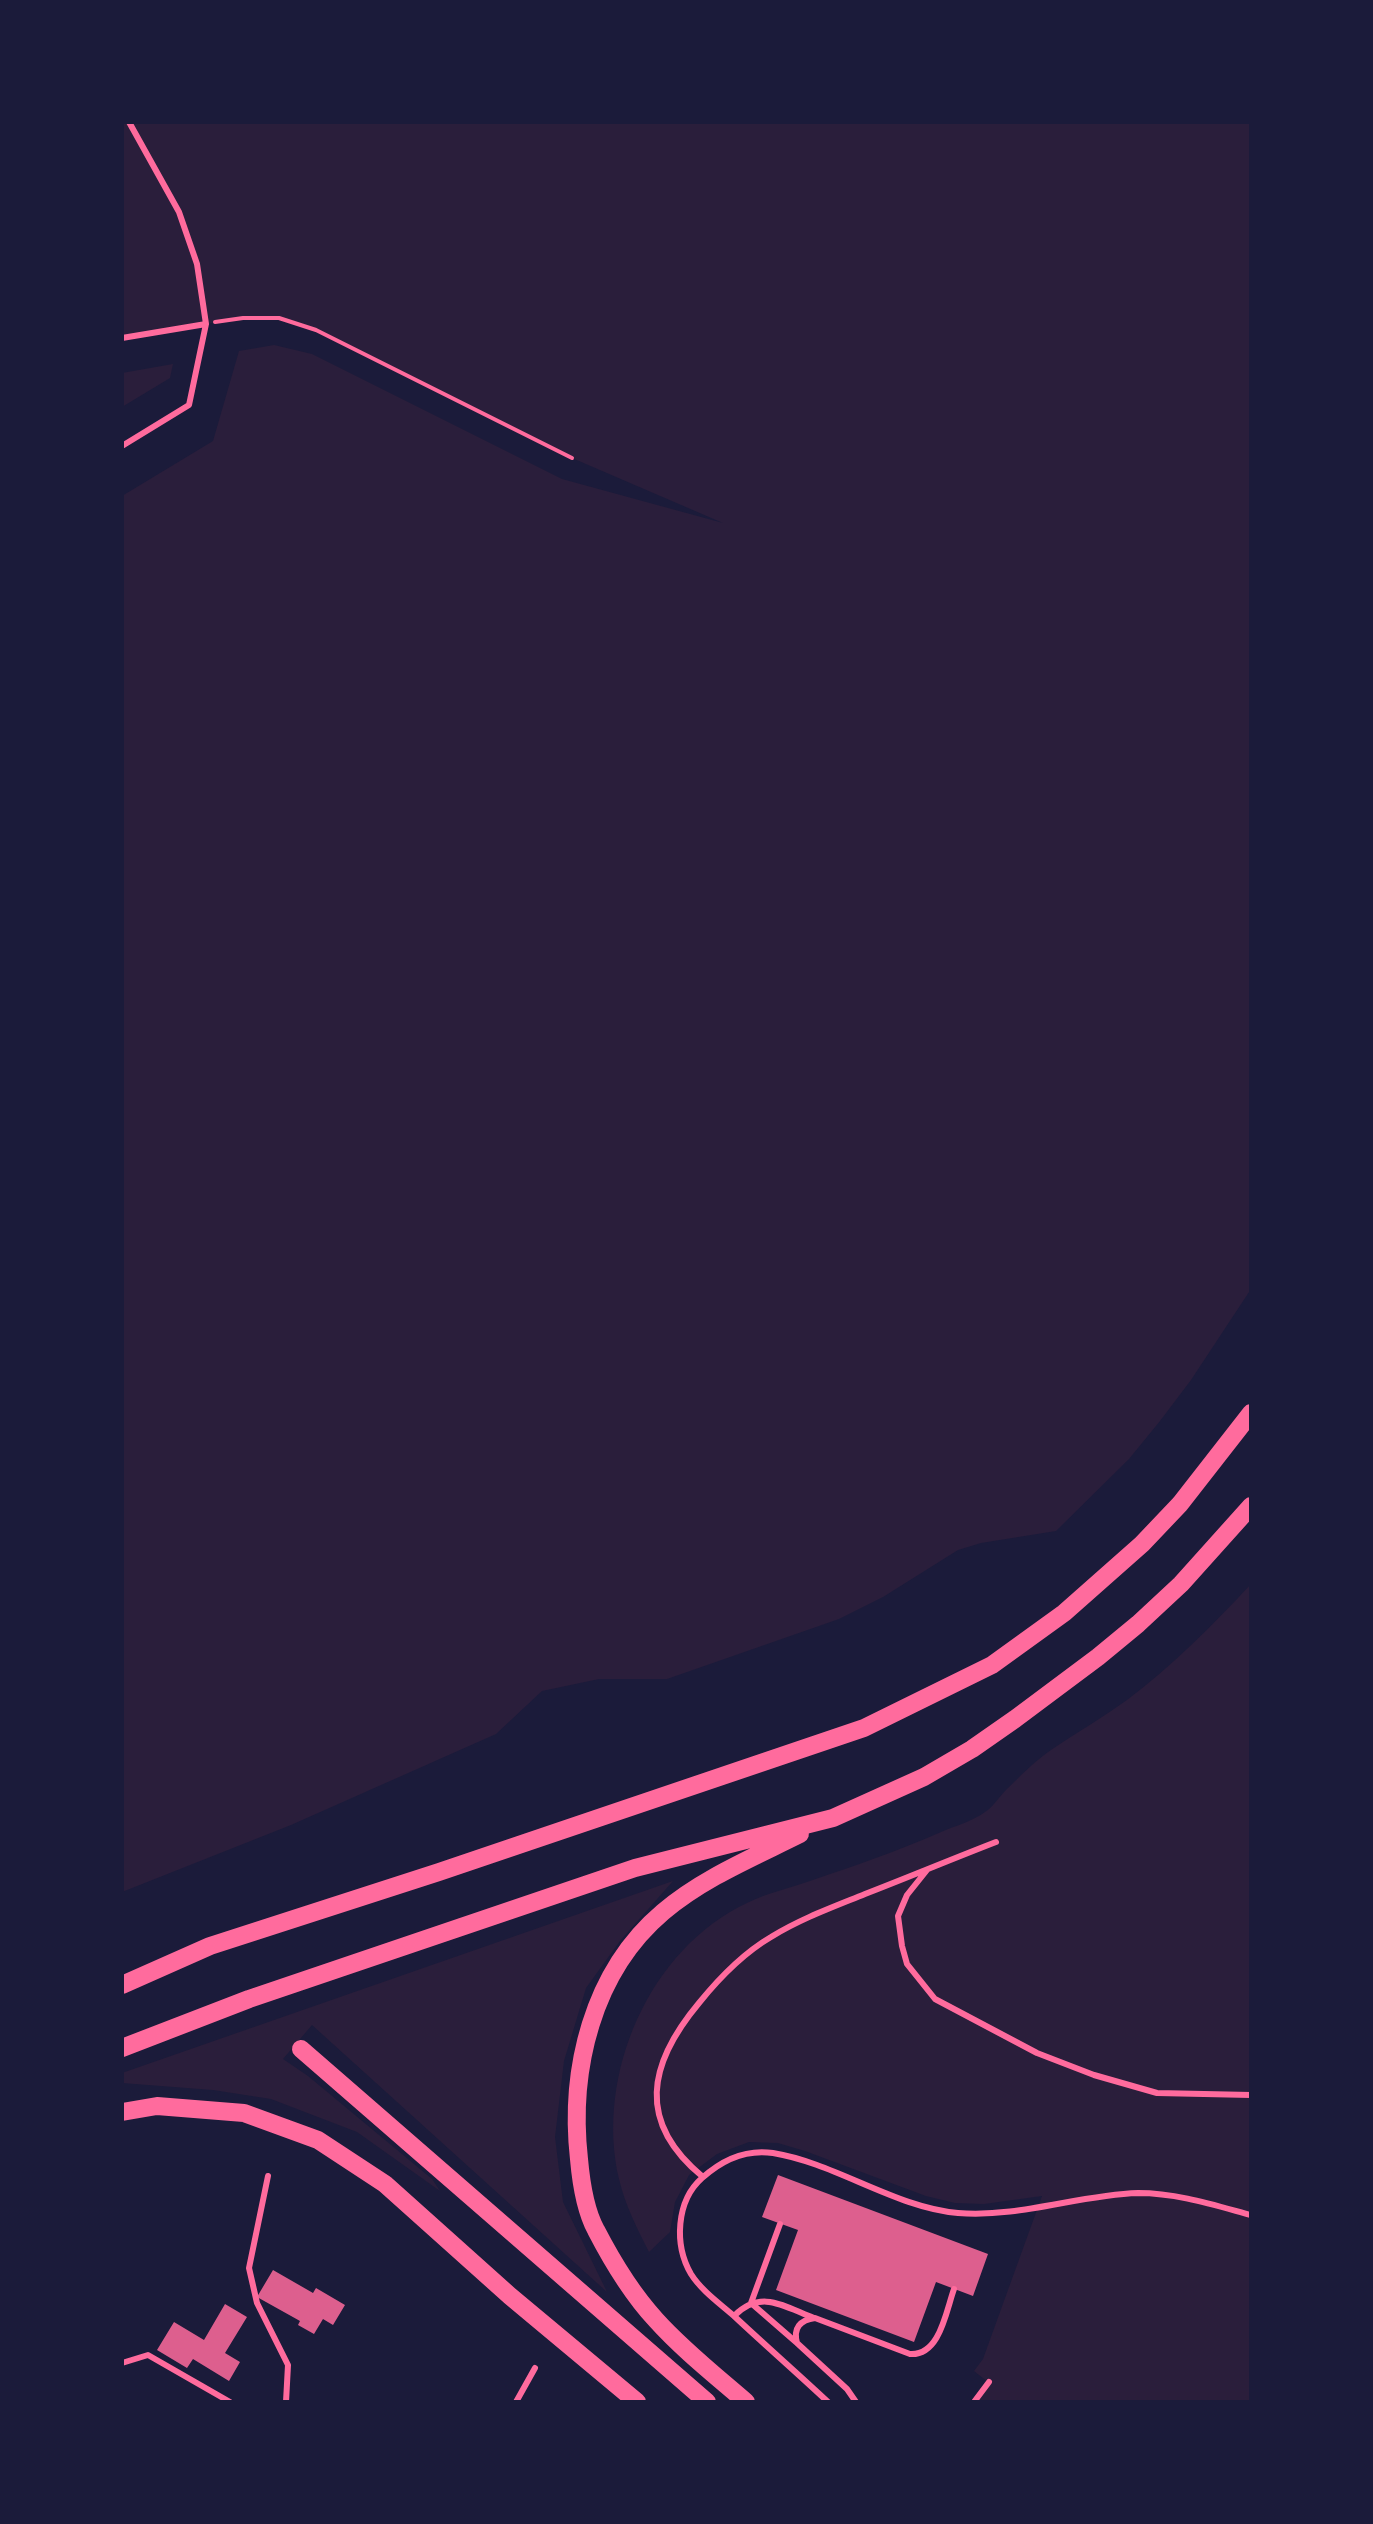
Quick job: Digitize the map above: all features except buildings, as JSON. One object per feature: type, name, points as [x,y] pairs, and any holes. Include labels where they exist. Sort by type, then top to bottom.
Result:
[{"type":"main road","points":[[122,1985],[210,1946],[864,1728],[992,1665],[1064,1613],[1142,1544],[1180,1504],[1251,1413]]},
{"type":"main road","points":[[746,2402],[655,2320],[620,2272],[594,2226],[581,2177],[575,2126],[580,2073],[591,2023],[611,1974],[634,1941],[663,1912],[702,1883],[924,1777],[972,1749],[1098,1657],[1181,1584],[1251,1506]]},
{"type":"main road","points":[[122,2048],[249,1999],[635,1868],[833,1818]]},
{"type":"main road","points":[[301,2049],[707,2402]]},
{"type":"main road","points":[[122,2112],[157,2106],[244,2113],[318,2140],[385,2184],[462,2255],[637,2402]]},
{"type":"lane","points":[[122,446],[189,405],[206,324],[190,237],[129,122]]},
{"type":"lane","points":[[122,338],[206,324]]},
{"type":"lane","points":[[703,2177],[677,2153],[667,2138],[656,2098],[666,2052],[694,2009],[729,1969],[771,1937],[820,1912],[996,1842]]},
{"type":"lane","points":[[927,1869],[907,1895],[898,1916],[907,1964],[935,1999],[1037,2053],[1094,2075],[1157,2093],[1251,2095]]},
{"type":"lane","points":[[828,2402],[698,2284],[690,2272],[680,2232],[685,2205],[697,2182],[737,2156],[763,2152],[802,2161],[923,2206],[953,2213],[985,2215],[1135,2193],[1185,2197],[1251,2215]]},
{"type":"lane","points":[[268,2176],[249,2268],[257,2303],[288,2365],[286,2402]]},
{"type":"lane","points":[[751,2303],[780,2224]]},
{"type":"lane","points":[[734,2316],[751,2303],[761,2300],[772,2302],[918,2355],[925,2352],[936,2339],[954,2289]]},
{"type":"lane","points":[[751,2303],[847,2389],[856,2402]]},
{"type":"lane","points":[[797,2343],[794,2335],[797,2325],[815,2318]]},
{"type":"lane","points":[[122,2363],[148,2355],[230,2402]]},
{"type":"lane","points":[[516,2402],[535,2368]]},
{"type":"lane","points":[[974,2402],[989,2382]]},
{"type":"path","points":[[206,324],[243,318],[279,318],[316,330],[572,458]]},
{"type":"shaded area","points":[[122,122],[1251,122],[1251,1289],[1160,1421],[1129,1459],[1056,1531],[981,1543],[958,1550],[883,1597],[839,1619],[667,1679],[599,1679],[542,1691],[496,1734],[291,1825],[122,1892],[122,496],[213,441],[239,351],[274,345],[312,354],[562,479],[723,523],[572,458],[316,330],[279,318],[242,318],[122,338]]},
{"type":"shaded area","points":[[173,364],[170,378],[122,407],[122,373]]},
{"type":"shaded area","points":[[1251,1584],[1251,2402],[974,2402],[988,2382],[974,2371],[983,2359],[1042,2196],[984,2204],[955,2203],[926,2196],[778,2143],[749,2142],[717,2154],[689,2175],[675,2202],[670,2232],[649,2252],[619,2179],[614,2139],[615,2098],[623,2058],[637,2019],[657,1983],[682,1951],[712,1924],[755,1899],[892,1852],[980,1815],[1039,1759],[1127,1700],[1160,1673]]},
{"type":"shaded area","points":[[673,1881],[620,1941],[586,1988],[564,2061],[555,2137],[563,2202],[607,2292],[312,2025],[283,2059],[308,2076],[432,2179],[440,2191],[357,2132],[271,2099],[213,2090],[122,2083],[122,2073]]}]
